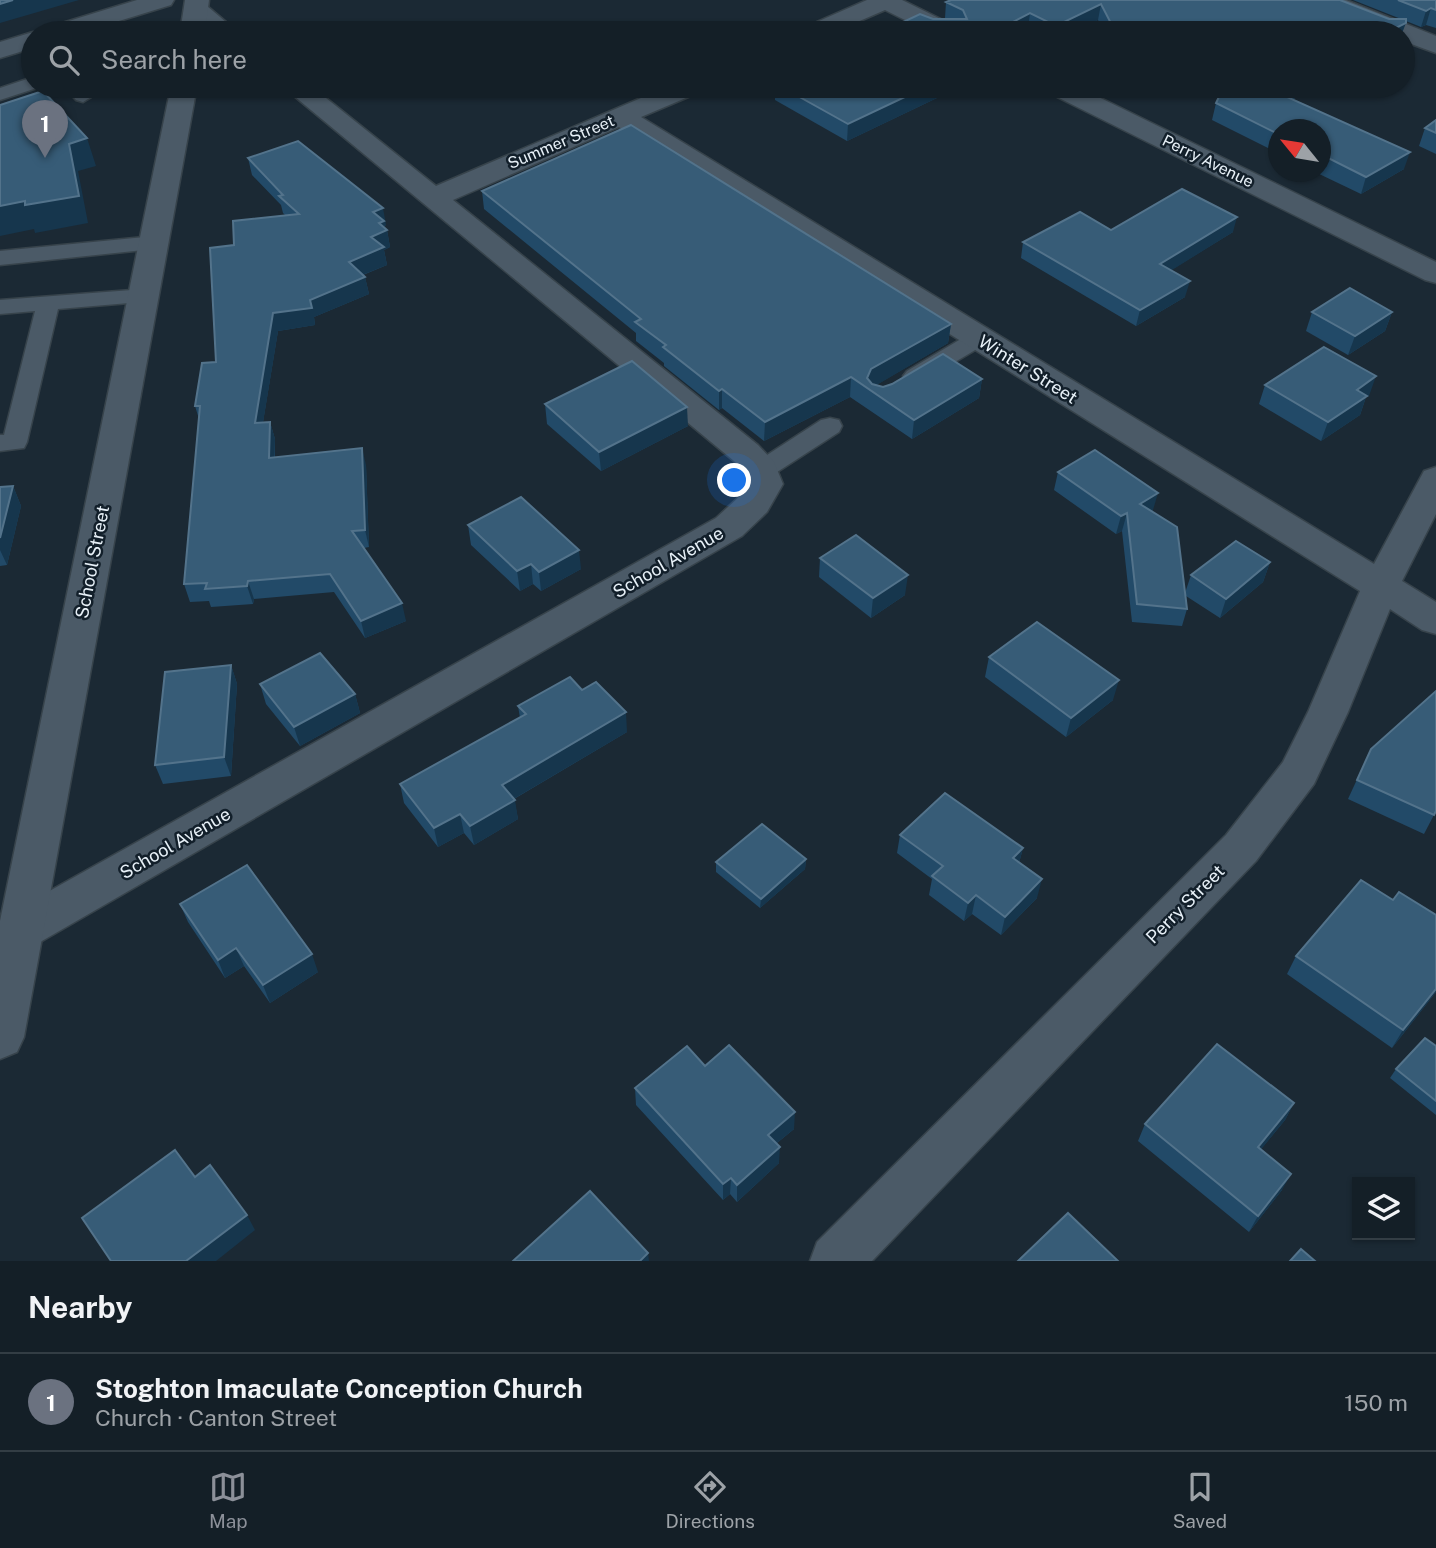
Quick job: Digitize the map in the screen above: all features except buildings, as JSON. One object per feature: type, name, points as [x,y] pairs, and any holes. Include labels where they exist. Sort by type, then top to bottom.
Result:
[{"type":"street","points":[[94,21],[162,0]]},
{"type":"street","points":[[1324,0],[1376,21]]},
{"type":"street","points":[[840,21],[887,1],[926,21]]},
{"type":"street","points":[[1415,37],[1436,45]]},
{"type":"street","points":[[0,50],[21,44]]},
{"type":"street","name":"School Street","points":[[0,1037],[182,98]]},
{"type":"street","points":[[310,98],[735,444],[762,470]]},
{"type":"street","name":"Summer Street","points":[[432,198],[663,98]]},
{"type":"street","name":"Perry Avenue","points":[[1080,98],[1436,274]]},
{"type":"street","name":"Winter Street","points":[[620,116],[1436,620]]},
{"type":"street","name":"School Avenue","points":[[19,931],[729,527],[754,503],[765,484],[762,470]]},
{"type":"street","name":"Perry Street","points":[[836,1261],[1241,848],[1299,772],[1328,712],[1380,587],[1436,479]]},
{"type":"lane","points":[[0,94],[21,87]]},
{"type":"lane","points":[[0,258],[155,243]]},
{"type":"lane","points":[[0,307],[145,296]]},
{"type":"lane","points":[[0,443],[15,442],[48,304]]},
{"type":"lane","points":[[891,390],[979,338]]},
{"type":"lane","points":[[762,470],[830,426]]},
{"type":"place","name":"Stoghton Imaculate Conception Church","points":[[45,158]]}]
